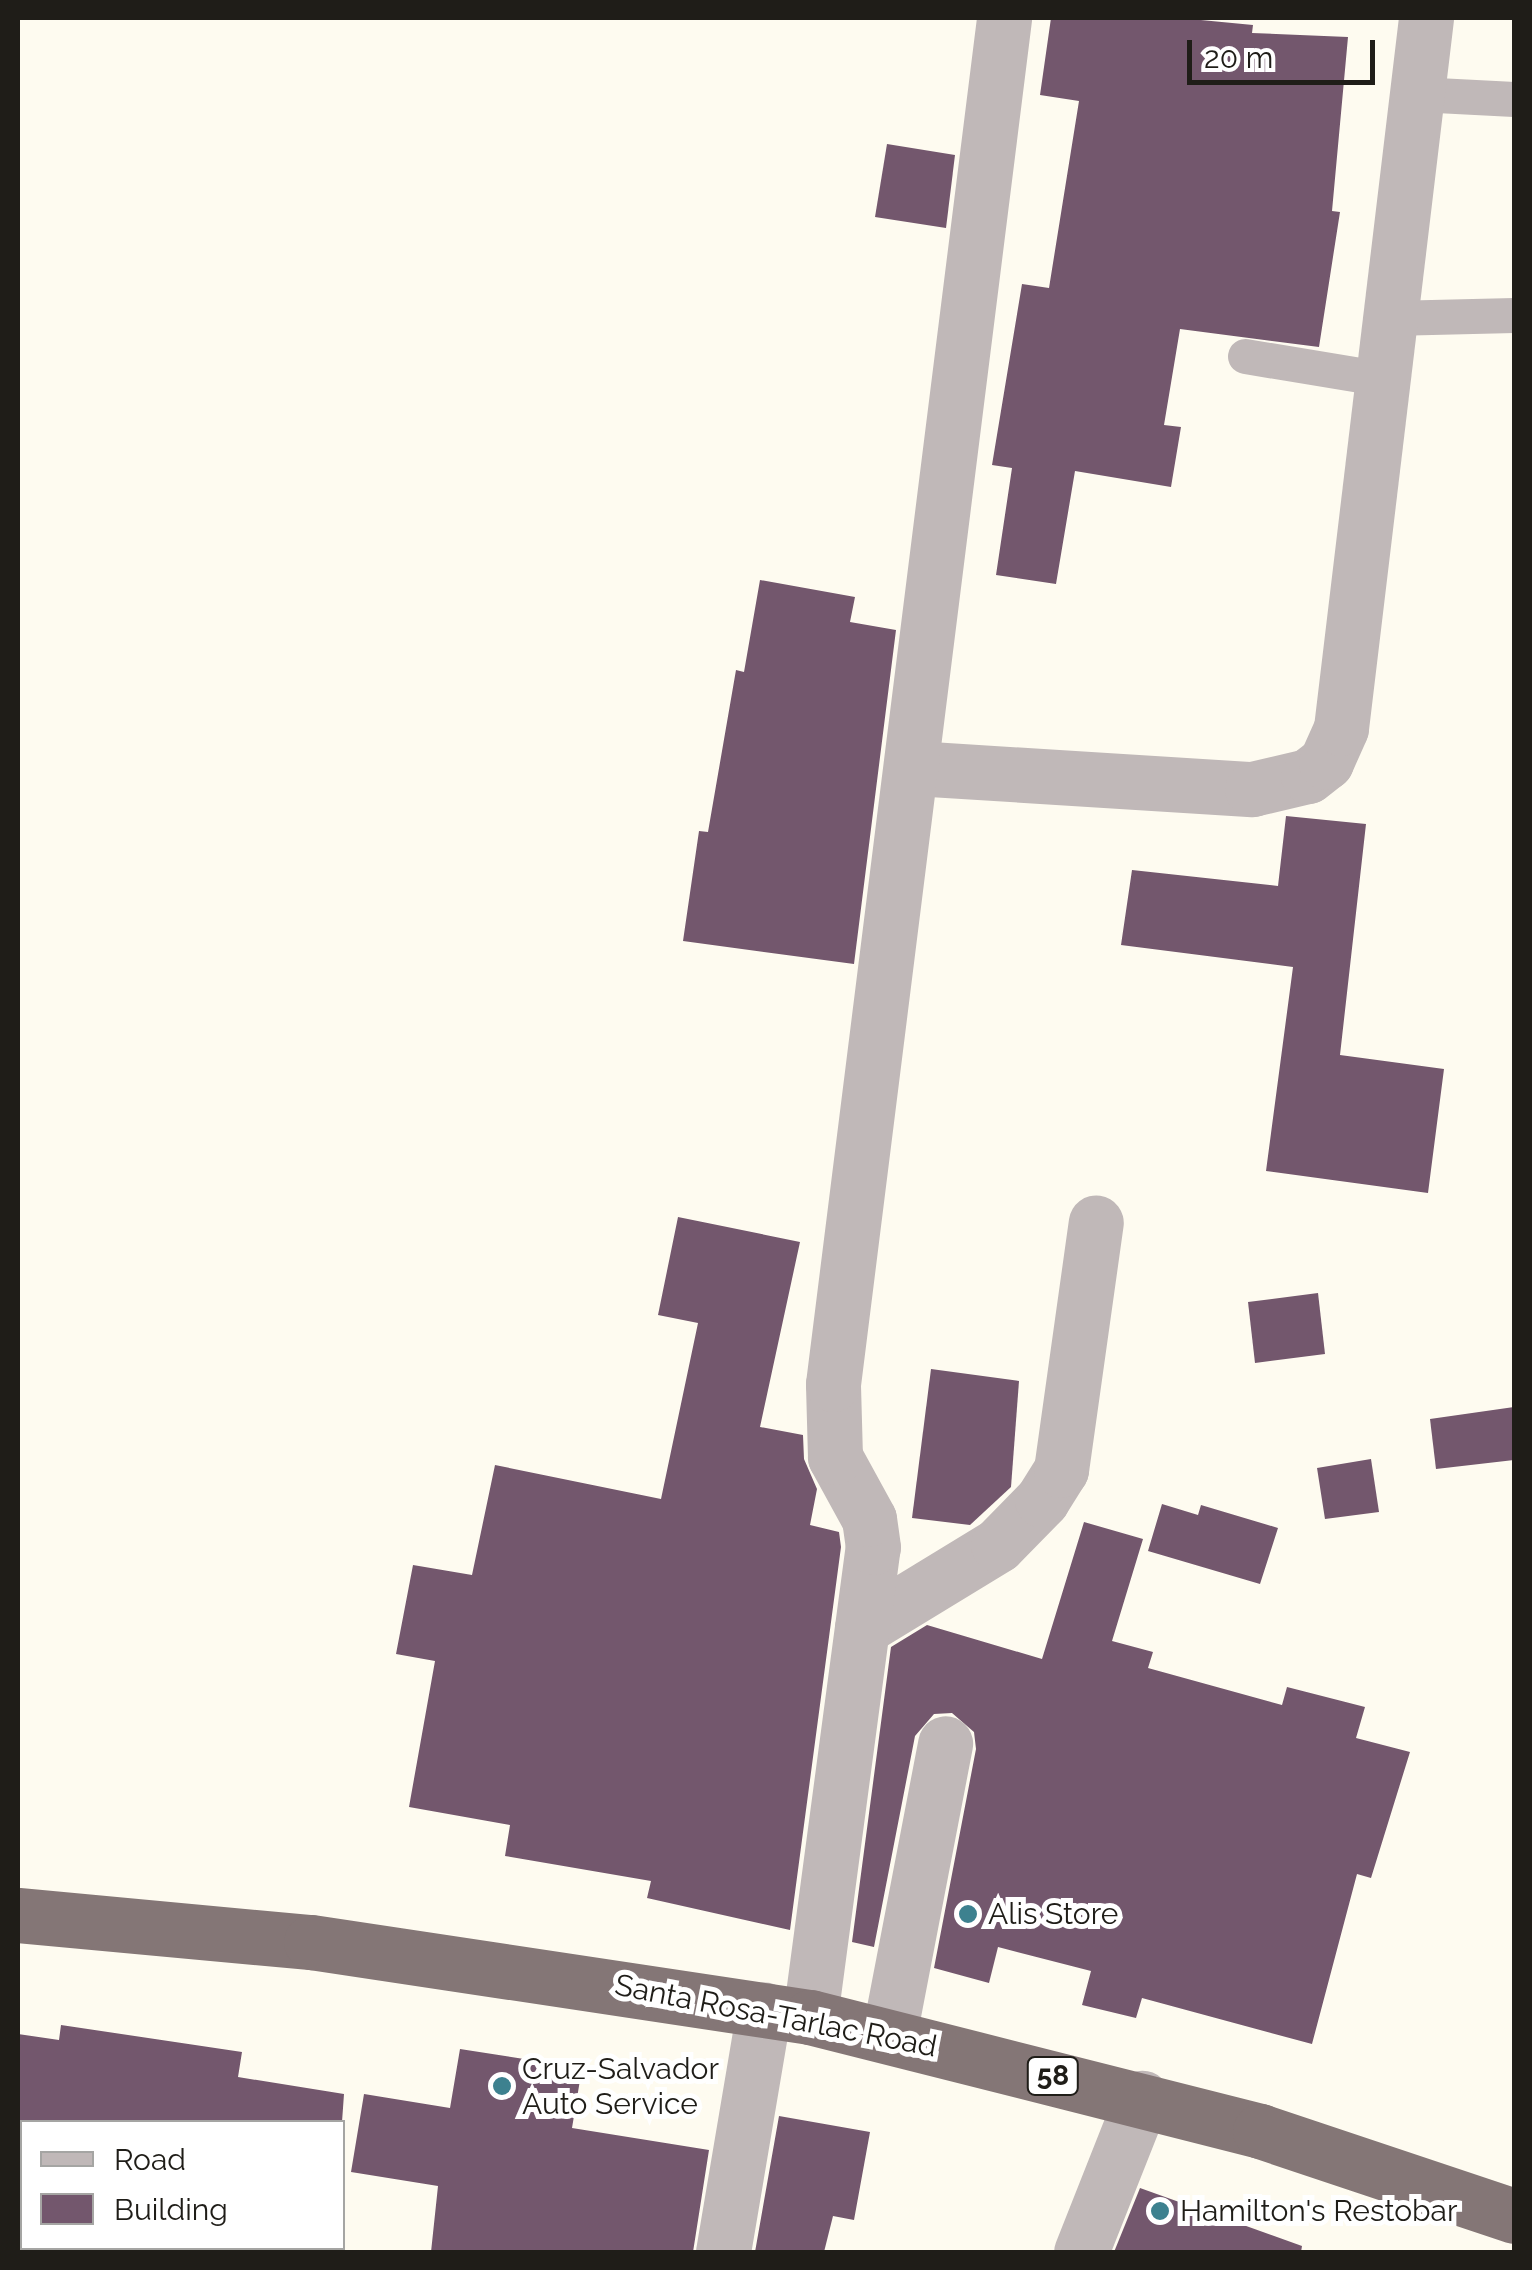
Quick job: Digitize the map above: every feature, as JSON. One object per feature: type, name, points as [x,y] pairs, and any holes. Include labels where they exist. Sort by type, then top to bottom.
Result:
[{"type":"highway","name":"Santa Rosa-Tarlac Road","points":[[18,1915],[311,1942],[787,2013],[1142,2098],[1514,2216]]},
{"type":"street","points":[[724,2252],[787,2013],[862,1628],[873,1547],[870,1519],[835,1457],[833,1384],[914,768],[1004,18]]},
{"type":"street","points":[[914,768],[1252,790],[1308,776],[1326,762],[1341,728],[1426,18]]},
{"type":"street","points":[[862,1628],[998,1545],[1060,1470],[1096,1222]]},
{"type":"street","points":[[889,2035],[944,1742]]},
{"type":"street","points":[[1081,2252],[1142,2098]]},
{"type":"lane","points":[[1417,94],[1514,99]]},
{"type":"lane","points":[[1390,318],[1514,315]]},
{"type":"lane","points":[[1245,356],[1384,380]]},
{"type":"building","points":[[1051,18],[1180,18],[1253,25],[1252,33],[1348,37],[1332,211],[1340,212],[1319,347],[1180,329],[1164,425],[1181,427],[1171,487],[1075,471],[1056,584],[996,575],[1012,468],[992,465],[1022,284],[1049,288],[1079,101],[1040,95]]},
{"type":"building","points":[[887,144],[955,155],[946,228],[875,217]]},
{"type":"building","points":[[760,580],[855,597],[850,622],[896,630],[854,964],[683,941],[699,831],[708,832],[736,670],[744,672]]},
{"type":"building","points":[[1286,816],[1366,824],[1340,1055],[1444,1069],[1428,1193],[1266,1171],[1293,967],[1121,945],[1132,870],[1278,886]]},
{"type":"building","points":[[678,1217],[800,1242],[760,1427],[803,1435],[804,1459],[817,1489],[810,1525],[839,1532],[841,1547],[790,1930],[647,1898],[651,1881],[505,1856],[510,1825],[409,1807],[435,1661],[396,1654],[413,1565],[472,1575],[495,1465],[661,1499],[698,1323],[658,1315]]},
{"type":"building","points":[[1318,1293],[1325,1354],[1255,1363],[1248,1302]]},
{"type":"building","points":[[931,1369],[1019,1381],[1011,1487],[970,1525],[912,1518]]},
{"type":"building","points":[[1514,1407],[1514,1460],[1436,1469],[1430,1419]]},
{"type":"building","points":[[1371,1459],[1379,1512],[1325,1519],[1317,1468]]},
{"type":"building","points":[[1162,1504],[1198,1515],[1201,1505],[1278,1528],[1260,1584],[1148,1551]]},
{"type":"building","points":[[1084,1522],[1143,1539],[1112,1641],[1153,1652],[1148,1668],[1282,1705],[1287,1687],[1365,1707],[1356,1738],[1410,1752],[1371,1878],[1357,1874],[1312,2044],[1142,1998],[1136,2018],[1082,2005],[1091,1971],[998,1947],[989,1983],[934,1968],[976,1749],[974,1732],[952,1713],[934,1714],[915,1736],[874,1947],[852,1942],[891,1647],[927,1625],[1042,1659]]},
{"type":"building","points":[[61,2025],[242,2052],[238,2077],[344,2094],[342,2120],[18,2122],[18,2034],[59,2040]]},
{"type":"building","points":[[460,2049],[582,2068],[572,2128],[709,2150],[693,2252],[431,2252],[438,2186],[351,2172],[364,2094],[450,2108]]},
{"type":"building","points":[[779,2116],[870,2132],[854,2220],[833,2216],[824,2252],[755,2252]]},
{"type":"building","name":"Hamilton's Restobar","points":[[1140,2188],[1302,2246],[1301,2252],[1114,2252]]},
{"type":"place","name":"Alis Store","points":[[968,1914]]},
{"type":"place","name":"Cruz-Salvador Auto Service","points":[[502,2086]]},
{"type":"place","name":"Hamilton's Restobar","points":[[1160,2211]]}]
